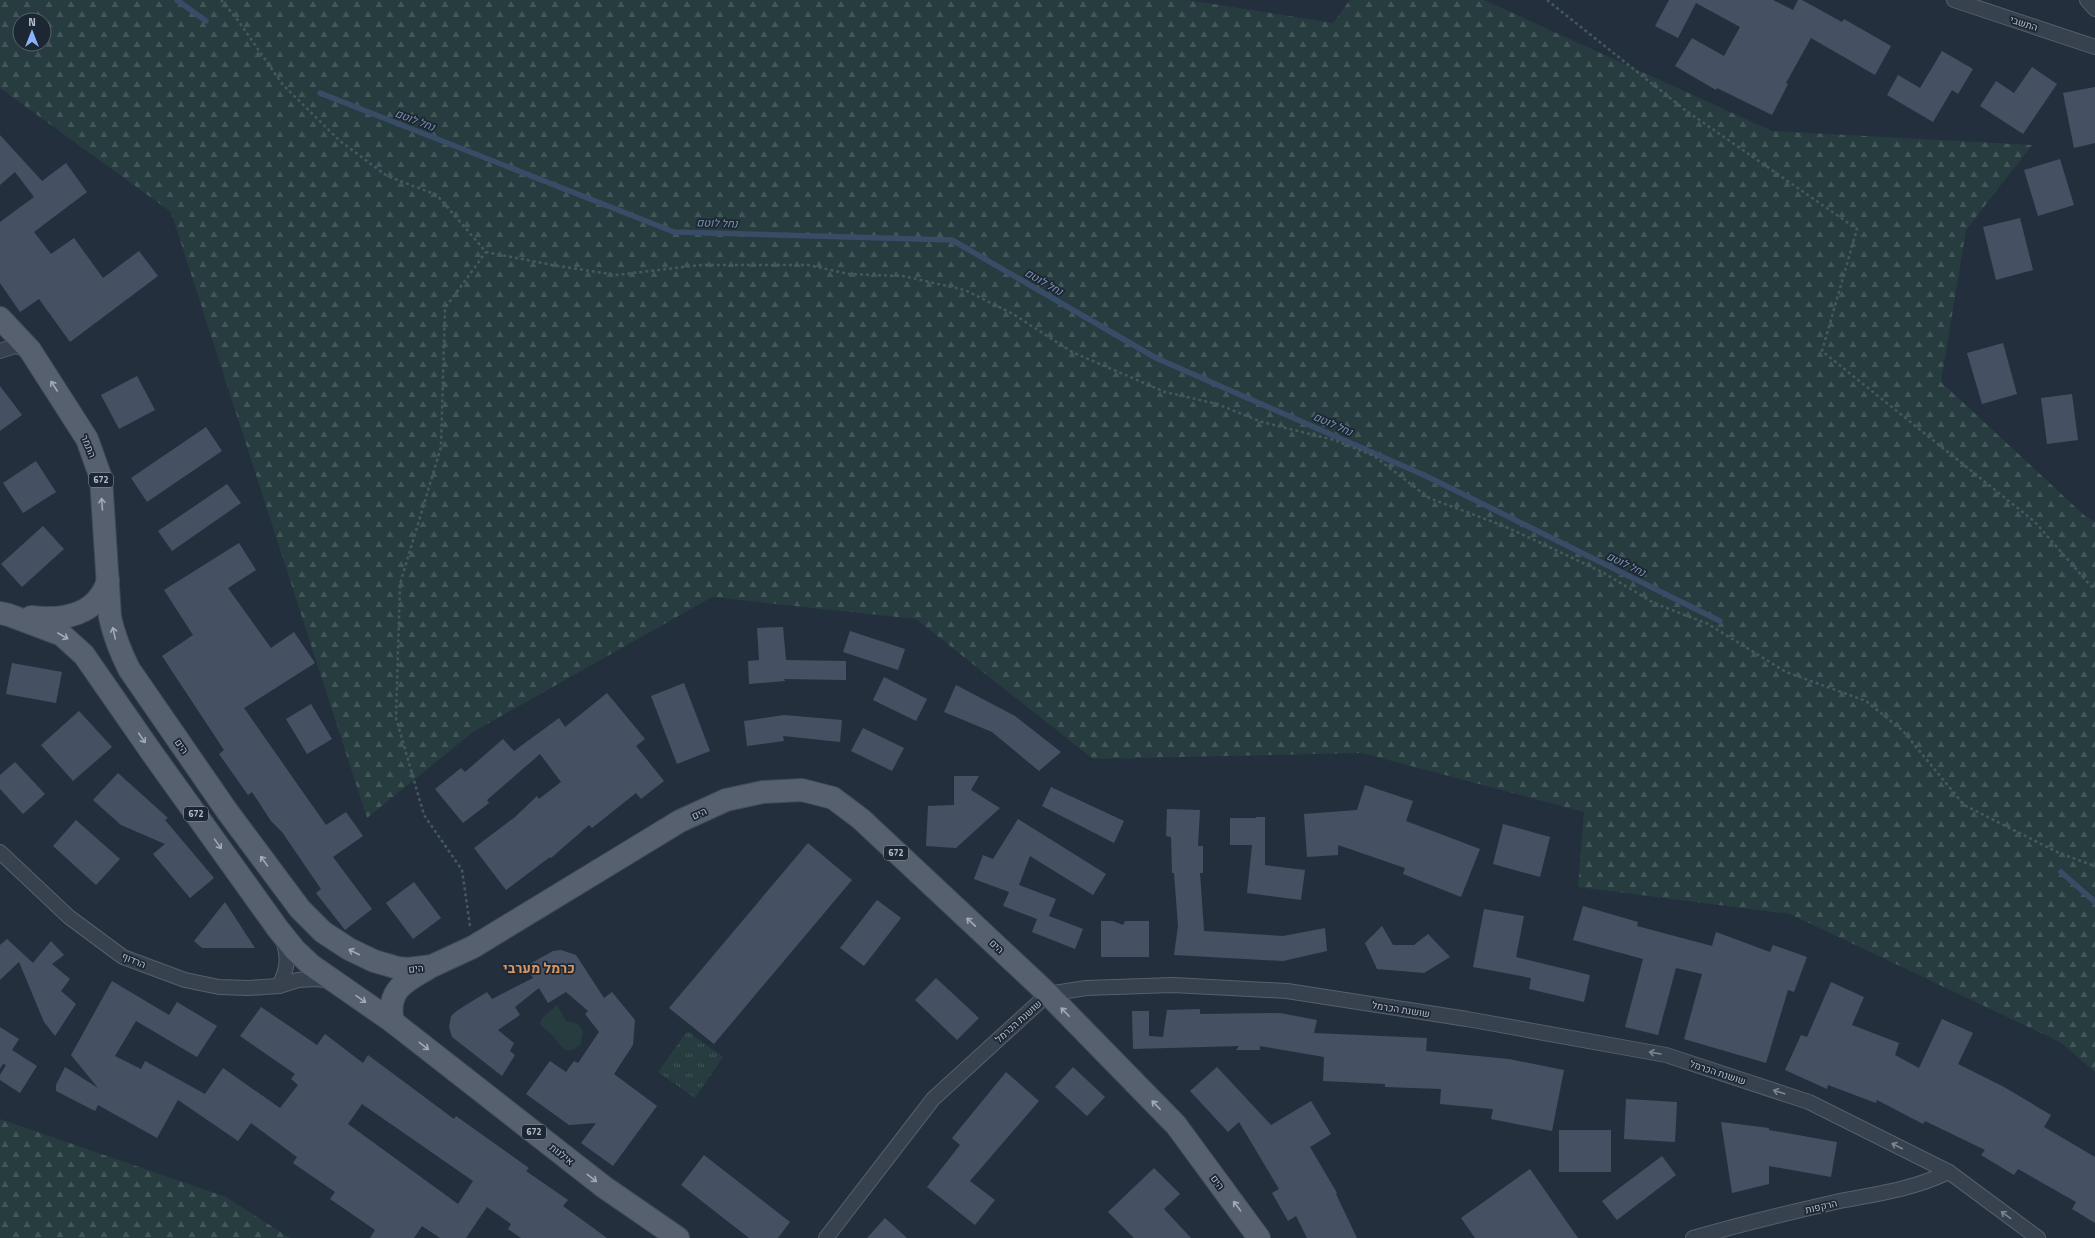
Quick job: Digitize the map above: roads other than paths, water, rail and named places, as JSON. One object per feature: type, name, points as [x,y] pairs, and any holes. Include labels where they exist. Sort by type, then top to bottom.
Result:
[{"type":"main road","name":"התמר","points":[[0,318],[30,350],[88,439],[100,478],[110,617],[115,640],[129,669]]},
{"type":"main road","points":[[5,614],[39,618],[60,618],[77,613],[97,603],[103,596],[108,580]]},
{"type":"main road","name":"672","points":[[5,614],[62,635],[72,642],[84,655],[152,753],[278,929],[295,950],[311,965],[393,1022]]},
{"type":"main road","name":"הים","points":[[129,669],[227,811],[300,910],[322,932],[349,949],[374,962],[408,970],[432,966],[473,947],[680,821],[726,800],[763,792],[802,790],[833,798],[861,820],[1048,994],[1176,1125],[1259,1238]]},
{"type":"main road","points":[[393,1022],[392,1005],[397,990],[408,980],[432,966]]},
{"type":"main road","name":"אילנות","points":[[393,1022],[604,1187],[678,1238]]},
{"type":"street","name":"התשבי","points":[[1954,0],[2095,47]]},
{"type":"street","points":[[2087,0],[2095,9]]},
{"type":"street","points":[[0,351],[15,346],[30,350]]},
{"type":"street","name":"הרדוף","points":[[0,852],[69,917],[123,957],[185,980],[219,987],[248,988],[279,986],[317,979],[338,983]]},
{"type":"street","points":[[278,929],[286,954],[287,967],[279,986]]},
{"type":"street","name":"שושנת הכרמל","points":[[826,1238],[933,1099],[1048,994],[1086,988],[1173,985],[1287,991],[1467,1019],[1666,1055],[1809,1102],[1948,1172],[2038,1238]]},
{"type":"street","name":"הרקפות","points":[[1693,1238],[1752,1221],[1890,1193],[1923,1184],[1948,1172]]},
{"type":"waterway","name":"נחל לוטם","points":[[177,0],[206,21]]},
{"type":"waterway","name":"נחל לוטם","points":[[320,93],[674,232],[952,240],[1156,358],[1426,476],[1720,621]]},
{"type":"waterway","name":"נחל לוטם","points":[[2061,872],[2095,902]]},
{"type":"district","name":"כרמל מערבי","points":[[539,968]]}]
